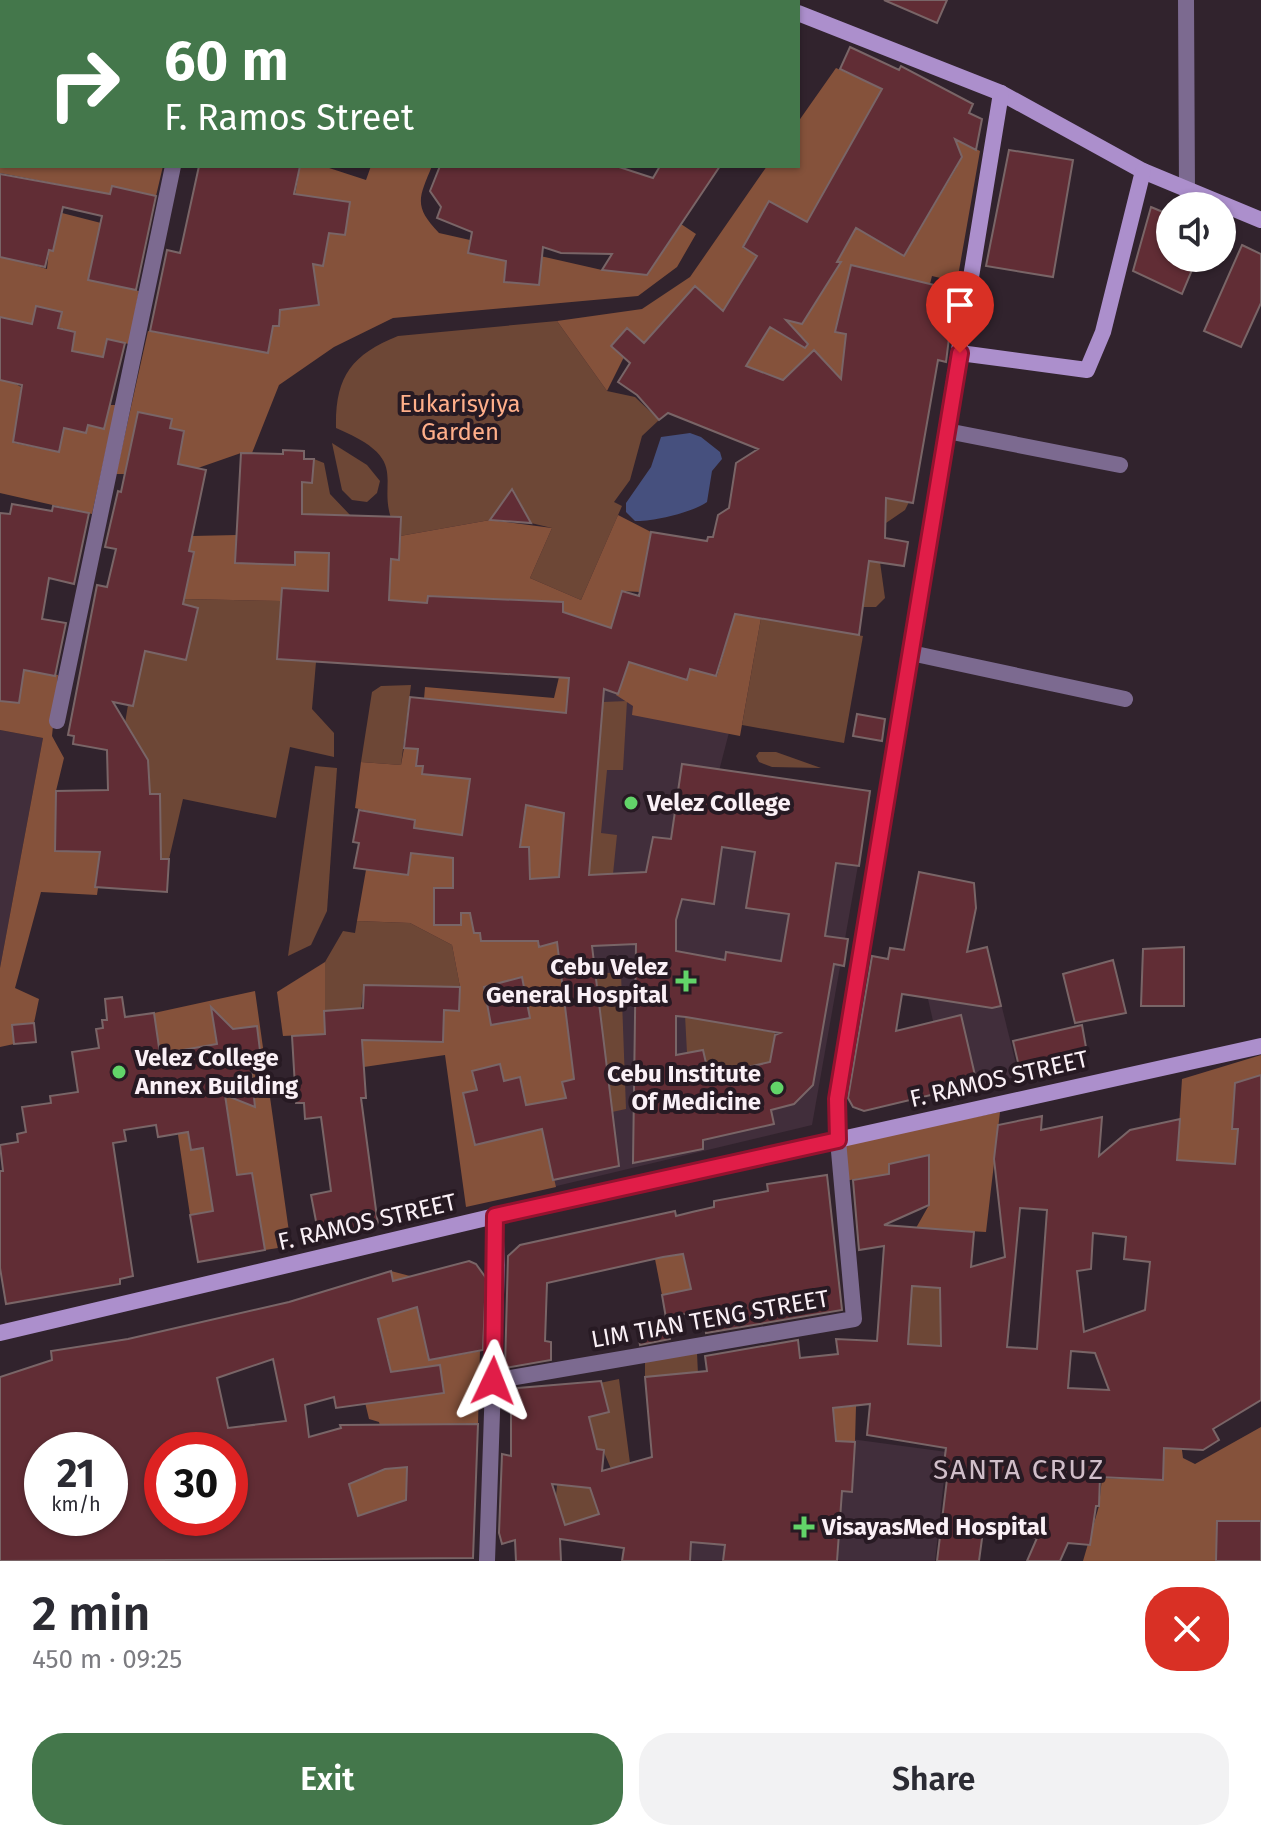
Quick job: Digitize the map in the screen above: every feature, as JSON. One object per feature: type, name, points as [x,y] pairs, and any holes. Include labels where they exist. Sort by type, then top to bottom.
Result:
[{"type":"street","points":[[1186,0],[1187,190]]},
{"type":"street","points":[[800,14],[1001,93],[1143,171],[1261,220]]},
{"type":"street","points":[[838,1140],[837,1099],[1001,93]]},
{"type":"street","points":[[57,721],[173,168]]},
{"type":"street","points":[[960,353],[1087,370],[1103,332],[1143,171]]},
{"type":"street","points":[[947,431],[1120,465]]},
{"type":"street","points":[[911,653],[1125,699]]},
{"type":"street","name":"F. RAMOS STREET","points":[[0,1333],[495,1216],[1261,1046]]},
{"type":"street","name":"LIM TIAN TENG STREET","points":[[493,1381],[854,1319],[838,1140]]},
{"type":"street","points":[[487,1561],[495,1216]]},
{"type":"shaded area","points":[[836,68],[888,91],[807,222],[769,201],[743,248],[820,291],[908,138],[904,256],[957,167],[932,127],[980,151],[957,282],[932,276],[930,284],[851,265],[861,338],[845,345],[841,377],[771,391],[774,377],[704,349],[731,318],[695,286],[644,343],[624,357],[607,391],[557,321],[642,309],[690,277],[766,168],[800,168],[800,119]]},
{"type":"shaded area","points":[[0,168],[163,168],[156,196],[112,186],[110,194],[0,173]]},
{"type":"shaded area","points":[[300,168],[329,168],[366,180],[370,168],[431,168],[421,201],[425,216],[439,233],[602,270],[646,275],[681,224],[696,234],[677,267],[638,296],[393,318],[334,347],[279,385],[252,453],[241,453],[175,476],[184,431],[170,428],[172,420],[125,474],[116,474],[148,331],[268,353]]},
{"type":"shaded area","points":[[62,213],[101,223],[89,280],[139,291],[129,344],[107,340],[103,357],[72,351],[75,332],[58,327],[62,312],[37,306],[32,325],[0,317],[0,255],[47,269],[49,250],[53,251]]},
{"type":"shaded area","points":[[0,375],[21,387],[14,443],[58,452],[64,428],[86,433],[88,425],[104,429],[109,405],[116,405],[92,514],[0,493]]},
{"type":"shaded area","points":[[618,515],[651,532],[640,592],[622,591],[611,628],[585,620],[570,669],[586,674],[581,690],[598,696],[603,702],[567,700],[558,812],[564,813],[559,877],[535,879],[539,946],[557,942],[574,1079],[563,1082],[566,1098],[551,1100],[555,1125],[543,1130],[556,1187],[466,1207],[445,1055],[364,1067],[362,1040],[442,1042],[443,1010],[459,1010],[460,987],[452,945],[410,923],[357,921],[376,813],[355,808],[361,762],[401,765],[404,748],[418,749],[417,765],[423,766],[423,774],[450,777],[451,769],[517,776],[514,804],[545,807],[554,712],[424,699],[425,687],[554,698],[559,677],[563,603],[428,596],[427,604],[375,599],[375,594],[389,591],[391,559],[399,559],[400,536],[490,520],[552,528],[530,578],[581,600]]},
{"type":"shaded area","points":[[237,535],[295,564],[295,552],[329,553],[328,591],[282,588],[281,601],[184,599],[194,552],[189,551],[192,536]]},
{"type":"shaded area","points":[[696,608],[761,618],[740,736],[632,715],[633,706],[616,695],[629,662],[686,680],[690,669],[717,676],[732,624],[695,613]]},
{"type":"shaded area","points":[[0,665],[58,675],[52,736],[64,758],[56,791],[55,851],[103,852],[97,895],[41,892],[15,988],[39,999],[34,1023],[12,1025],[14,1044],[0,1047],[0,968],[43,738],[0,730]]},
{"type":"shaded area","name":"Cebu Velez General Hospital","points":[[600,688],[733,717],[719,771],[871,792],[812,1125],[540,1190],[530,838]]},
{"type":"shaded area","points":[[0,730],[43,738],[0,968]]},
{"type":"shaded area","points":[[987,947],[1019,1076],[949,1091],[920,964]]},
{"type":"shaded area","points":[[325,962],[325,1034],[283,1036],[277,992]]},
{"type":"shaded area","points":[[255,991],[291,1246],[265,1250],[257,1203],[190,1215],[174,1108],[168,1109],[154,1013]]},
{"type":"shaded area","points":[[1261,1055],[1261,1075],[1235,1084],[1232,1128],[1238,1129],[1235,1164],[1201,1162],[1176,1172],[1182,1079]]},
{"type":"shaded area","points":[[1000,1112],[986,1232],[916,1228],[929,1205],[929,1155],[889,1164],[890,1194],[873,1196],[869,1177],[844,1181],[841,1144]]},
{"type":"shaded area","points":[[683,1253],[721,1283],[662,1295],[655,1259]]},
{"type":"shaded area","points":[[391,1271],[410,1276],[427,1351],[447,1349],[448,1357],[480,1351],[478,1424],[402,1426],[401,1467],[407,1467],[406,1500],[358,1516],[356,1508],[349,1510],[346,1455],[382,1433],[379,1422],[369,1419],[362,1390],[365,1368],[389,1361],[378,1319],[401,1311]]},
{"type":"shaded area","points":[[856,1406],[855,1442],[810,1440],[836,1437],[835,1424],[829,1424],[828,1409]]},
{"type":"shaded area","points":[[1261,1427],[1261,1521],[1218,1521],[1216,1561],[1083,1561],[1099,1506],[1102,1478],[1163,1480],[1165,1434],[1180,1435],[1183,1458],[1195,1464]]},
{"type":"shaded area","name":"VisayasMed Hospital","points":[[836,1437],[947,1452],[935,1561],[665,1561],[677,1486]]},
{"type":"green space","name":"Eukarisyiya Garden","points":[[557,321],[607,391],[635,397],[659,420],[642,436],[630,480],[614,502],[622,506],[581,600],[530,578],[552,528],[531,523],[513,489],[490,520],[400,536],[391,518],[385,464],[378,453],[362,441],[336,428],[336,410],[343,381],[357,360],[382,343],[398,336]]},
{"type":"green space","points":[[332,443],[367,465],[380,481],[377,493],[367,502],[352,500],[342,490]]},
{"type":"green space","points":[[314,459],[324,463],[330,494],[351,516],[302,514],[302,482],[312,482]]},
{"type":"green space","points":[[880,497],[909,502],[905,510],[886,523],[886,514],[878,506]]},
{"type":"green space","points":[[869,561],[880,562],[885,598],[876,607],[862,607]]},
{"type":"green space","points":[[158,593],[184,599],[281,601],[277,659],[316,662],[312,709],[334,733],[334,757],[290,747],[276,818],[183,799],[169,859],[161,859],[160,794],[150,794],[142,753],[130,730],[124,729],[128,705],[133,706]]},
{"type":"green space","points":[[761,618],[863,636],[844,743],[742,725]]},
{"type":"green space","points":[[411,685],[401,765],[361,762],[372,692],[381,686]]},
{"type":"green space","points":[[627,701],[623,770],[607,770],[601,833],[617,835],[613,874],[589,875],[603,702]]},
{"type":"green space","points":[[759,752],[776,752],[821,768],[772,767],[759,762],[756,756]]},
{"type":"green space","points":[[315,766],[337,768],[327,911],[311,945],[288,956]]},
{"type":"green space","points":[[357,921],[410,923],[452,945],[460,987],[364,985],[361,1008],[324,1011],[325,962],[343,931],[355,933]]},
{"type":"green space","points":[[595,973],[621,973],[626,1109],[612,1112]]},
{"type":"green space","points":[[685,1015],[775,1033],[770,1062],[709,1076],[703,1050],[687,1053]]},
{"type":"green space","points":[[912,1286],[940,1288],[941,1346],[908,1344]]},
{"type":"green space","points":[[697,1353],[699,1395],[692,1373],[645,1377],[645,1360]]},
{"type":"green space","points":[[619,1379],[630,1463],[611,1469],[603,1450],[577,1448],[585,1386]]},
{"type":"green space","points":[[557,1485],[591,1488],[597,1510],[611,1506],[608,1511],[565,1525],[555,1507]]},
{"type":"water","points":[[690,433],[701,437],[720,452],[722,459],[712,471],[707,502],[672,516],[635,521],[626,512],[626,503],[651,467],[661,437]]},
{"type":"building","points":[[884,0],[947,0],[937,23]]},
{"type":"building","points":[[850,47],[899,70],[901,66],[973,104],[969,113],[982,119],[976,150],[955,139],[962,157],[904,256],[856,228],[837,262],[841,262],[802,324],[786,320],[808,344],[805,348],[770,327],[746,366],[783,380],[814,350],[841,379],[846,334],[835,332],[851,265],[955,290],[946,362],[938,360],[913,503],[886,498],[885,538],[908,542],[904,566],[869,561],[859,635],[735,614],[716,676],[690,669],[687,680],[629,662],[618,694],[604,689],[589,875],[646,872],[653,837],[671,839],[682,764],[870,791],[859,866],[836,863],[825,936],[848,939],[844,966],[834,964],[813,1085],[794,1104],[771,1110],[774,1124],[703,1140],[703,1149],[633,1163],[636,944],[592,946],[619,1166],[553,1180],[542,1129],[475,1145],[463,1093],[477,1090],[472,1071],[500,1064],[504,1081],[520,1077],[526,1105],[566,1098],[562,1082],[574,1079],[557,942],[539,947],[538,941],[481,941],[480,933],[474,933],[470,913],[461,913],[461,925],[434,925],[434,888],[453,888],[453,858],[411,853],[408,875],[354,868],[359,843],[353,842],[359,810],[415,820],[414,828],[462,835],[470,779],[422,774],[423,766],[416,766],[418,749],[404,748],[410,697],[566,713],[569,678],[277,659],[282,588],[328,591],[329,553],[295,552],[295,565],[235,563],[241,453],[304,451],[304,459],[314,459],[312,483],[302,482],[302,514],[401,517],[399,560],[391,559],[389,600],[427,603],[428,596],[563,602],[563,612],[611,628],[622,591],[639,596],[651,532],[707,541],[708,537],[713,537],[718,515],[729,508],[736,463],[758,449],[668,413],[659,420],[637,395],[618,382],[630,363],[611,346],[627,328],[644,343],[695,286],[723,311],[757,256],[743,247],[769,201],[807,222],[882,89],[840,69]],"holes":[[[526,805],[564,813],[559,877],[530,879],[529,847],[520,847]],[[722,847],[755,852],[746,908],[789,914],[781,961],[726,952],[725,960],[676,951],[676,920],[682,899],[714,904]],[[676,1016],[780,1033],[775,1035],[770,1062],[709,1076],[703,1050],[676,1055]]]},
{"type":"building","points":[[1009,150],[1073,160],[1053,277],[986,266]]},
{"type":"building","points":[[199,168],[300,168],[294,194],[350,202],[345,235],[329,233],[323,266],[313,264],[319,305],[280,310],[279,326],[273,326],[268,353],[150,331],[167,250],[180,253]]},
{"type":"building","points":[[439,168],[622,168],[653,178],[659,168],[719,168],[647,275],[602,270],[612,254],[561,253],[543,247],[539,285],[504,282],[506,261],[468,253],[472,232],[437,218],[441,207],[430,191]]},
{"type":"building","points":[[0,174],[110,194],[112,186],[156,196],[136,290],[88,280],[102,216],[63,207],[53,251],[49,250],[45,267],[0,257]]},
{"type":"building","points":[[1151,207],[1156,209],[1156,272],[1191,272],[1182,294],[1133,271]]},
{"type":"building","points":[[1242,245],[1261,254],[1261,303],[1241,347],[1204,331],[1230,272],[1236,272],[1236,259]]},
{"type":"building","points":[[36,306],[62,312],[58,328],[75,332],[72,351],[103,357],[107,339],[125,343],[104,429],[88,425],[86,433],[64,428],[59,452],[13,442],[22,385],[0,380],[0,317],[32,324]]},
{"type":"building","points":[[138,412],[172,419],[170,428],[184,431],[178,464],[206,470],[189,551],[194,552],[183,604],[198,608],[186,660],[145,651],[133,706],[113,702],[148,760],[150,794],[160,794],[161,859],[169,859],[167,892],[95,887],[100,852],[55,851],[56,791],[108,790],[107,750],[73,744],[74,736],[68,735],[97,585],[107,587],[116,549],[105,547],[118,491],[121,492]]},
{"type":"building","points":[[512,489],[531,523],[490,520]]},
{"type":"building","points":[[12,504],[52,511],[53,506],[89,513],[74,584],[49,578],[42,619],[66,623],[55,676],[24,670],[19,703],[0,701],[0,513],[10,514]]},
{"type":"building","points":[[857,714],[885,719],[882,741],[853,736]]},
{"type":"building","points":[[919,872],[974,883],[976,908],[967,952],[987,947],[1001,1006],[992,1008],[902,994],[896,1031],[961,1015],[977,1084],[864,1111],[853,1107],[848,1098],[872,956],[888,959],[890,948],[904,950]]},
{"type":"building","points":[[1184,947],[1184,1006],[1141,1006],[1143,949]]},
{"type":"building","points":[[1113,960],[1126,1013],[1075,1023],[1063,974]]},
{"type":"building","points":[[522,977],[530,1018],[491,1025],[484,987]]},
{"type":"building","points":[[364,985],[460,987],[459,1011],[444,1010],[443,1042],[362,1040],[366,1098],[361,1098],[378,1225],[319,1237],[311,1195],[331,1191],[321,1117],[305,1119],[304,1103],[296,1103],[292,1036],[325,1034],[324,1011],[363,1008]]},
{"type":"building","points":[[122,997],[125,1017],[154,1013],[160,1054],[217,1044],[211,1007],[233,1029],[257,1026],[261,1059],[250,1060],[255,1107],[225,1095],[237,1175],[252,1173],[265,1250],[198,1262],[190,1215],[213,1211],[203,1148],[191,1150],[188,1132],[158,1137],[156,1125],[124,1130],[126,1141],[113,1143],[133,1276],[120,1279],[120,1284],[6,1304],[0,1268],[0,1171],[3,1171],[0,1145],[18,1142],[17,1134],[26,1132],[22,1107],[51,1103],[50,1096],[78,1092],[72,1052],[99,1048],[96,1029],[103,1028],[102,1020],[107,1020],[105,999]]},
{"type":"building","points":[[34,1023],[36,1042],[14,1044],[12,1025]]},
{"type":"building","points":[[1082,1025],[1087,1053],[1064,1061],[1065,1065],[1021,1075],[1013,1041]]},
{"type":"building","points":[[1261,1075],[1261,1400],[1213,1429],[1219,1440],[1203,1450],[1164,1448],[1163,1480],[1100,1477],[1099,1506],[1096,1506],[1090,1545],[1068,1543],[1060,1561],[1027,1561],[1037,1538],[983,1531],[979,1561],[937,1561],[947,1479],[942,1478],[946,1448],[867,1435],[870,1404],[833,1408],[836,1441],[855,1442],[852,1492],[842,1491],[837,1561],[723,1561],[725,1545],[691,1542],[690,1561],[622,1561],[624,1548],[560,1539],[561,1561],[516,1561],[515,1540],[502,1544],[499,1533],[502,1454],[511,1456],[511,1399],[518,1388],[601,1381],[609,1412],[589,1417],[597,1449],[604,1450],[602,1471],[652,1457],[645,1377],[707,1371],[705,1356],[798,1340],[800,1358],[838,1354],[836,1339],[877,1341],[884,1246],[859,1250],[853,1180],[889,1174],[889,1164],[929,1155],[929,1205],[884,1225],[974,1232],[971,1267],[1005,1257],[994,1159],[998,1125],[1042,1116],[1041,1130],[1102,1117],[1099,1156],[1130,1130],[1180,1119],[1177,1160],[1235,1164],[1238,1129],[1232,1129],[1235,1083]],"holes":[[[1020,1208],[1047,1210],[1037,1349],[1007,1347]],[[1093,1233],[1126,1237],[1124,1259],[1150,1262],[1145,1310],[1084,1332],[1077,1271],[1091,1269]],[[912,1286],[940,1288],[941,1346],[908,1344]],[[1071,1351],[1095,1353],[1109,1390],[1068,1388]],[[552,1484],[590,1488],[599,1514],[565,1525]]]},
{"type":"building","points":[[827,1175],[842,1310],[706,1333],[703,1310],[666,1318],[662,1295],[691,1289],[683,1254],[663,1257],[547,1283],[545,1341],[551,1342],[551,1360],[505,1368],[508,1256],[520,1245],[675,1211],[676,1216],[714,1207],[714,1201],[768,1191],[767,1184]]},
{"type":"building","points":[[469,1261],[476,1264],[486,1278],[483,1350],[429,1360],[417,1307],[378,1319],[391,1372],[440,1365],[444,1393],[336,1408],[334,1397],[305,1405],[309,1437],[341,1428],[340,1425],[478,1424],[473,1558],[0,1561],[0,1377],[52,1360],[51,1351],[128,1339],[289,1302],[391,1271],[393,1281]],"holes":[[[273,1359],[286,1421],[228,1428],[217,1378]],[[407,1467],[406,1500],[358,1516],[349,1484],[385,1469]]]},
{"type":"building","points":[[668,1322],[670,1339],[640,1345],[637,1327]]},
{"type":"building","points":[[1217,1521],[1261,1521],[1261,1561],[1216,1561]]},
{"type":"place","name":"Velez College","points":[[631,803]]},
{"type":"place","name":"Cebu Velez General Hospital","points":[[686,981]]},
{"type":"place","name":"Velez College Annex Building","points":[[119,1072]]},
{"type":"place","name":"Cebu Institute Of Medicine","points":[[777,1088]]},
{"type":"place","name":"VisayasMed Hospital","points":[[804,1527]]},
{"type":"district","name":"SANTA CRUZ","points":[[1019,1469]]},
{"type":"route","points":[[493,1381],[497,1265],[495,1216],[838,1140],[837,1099],[960,353]]}]
